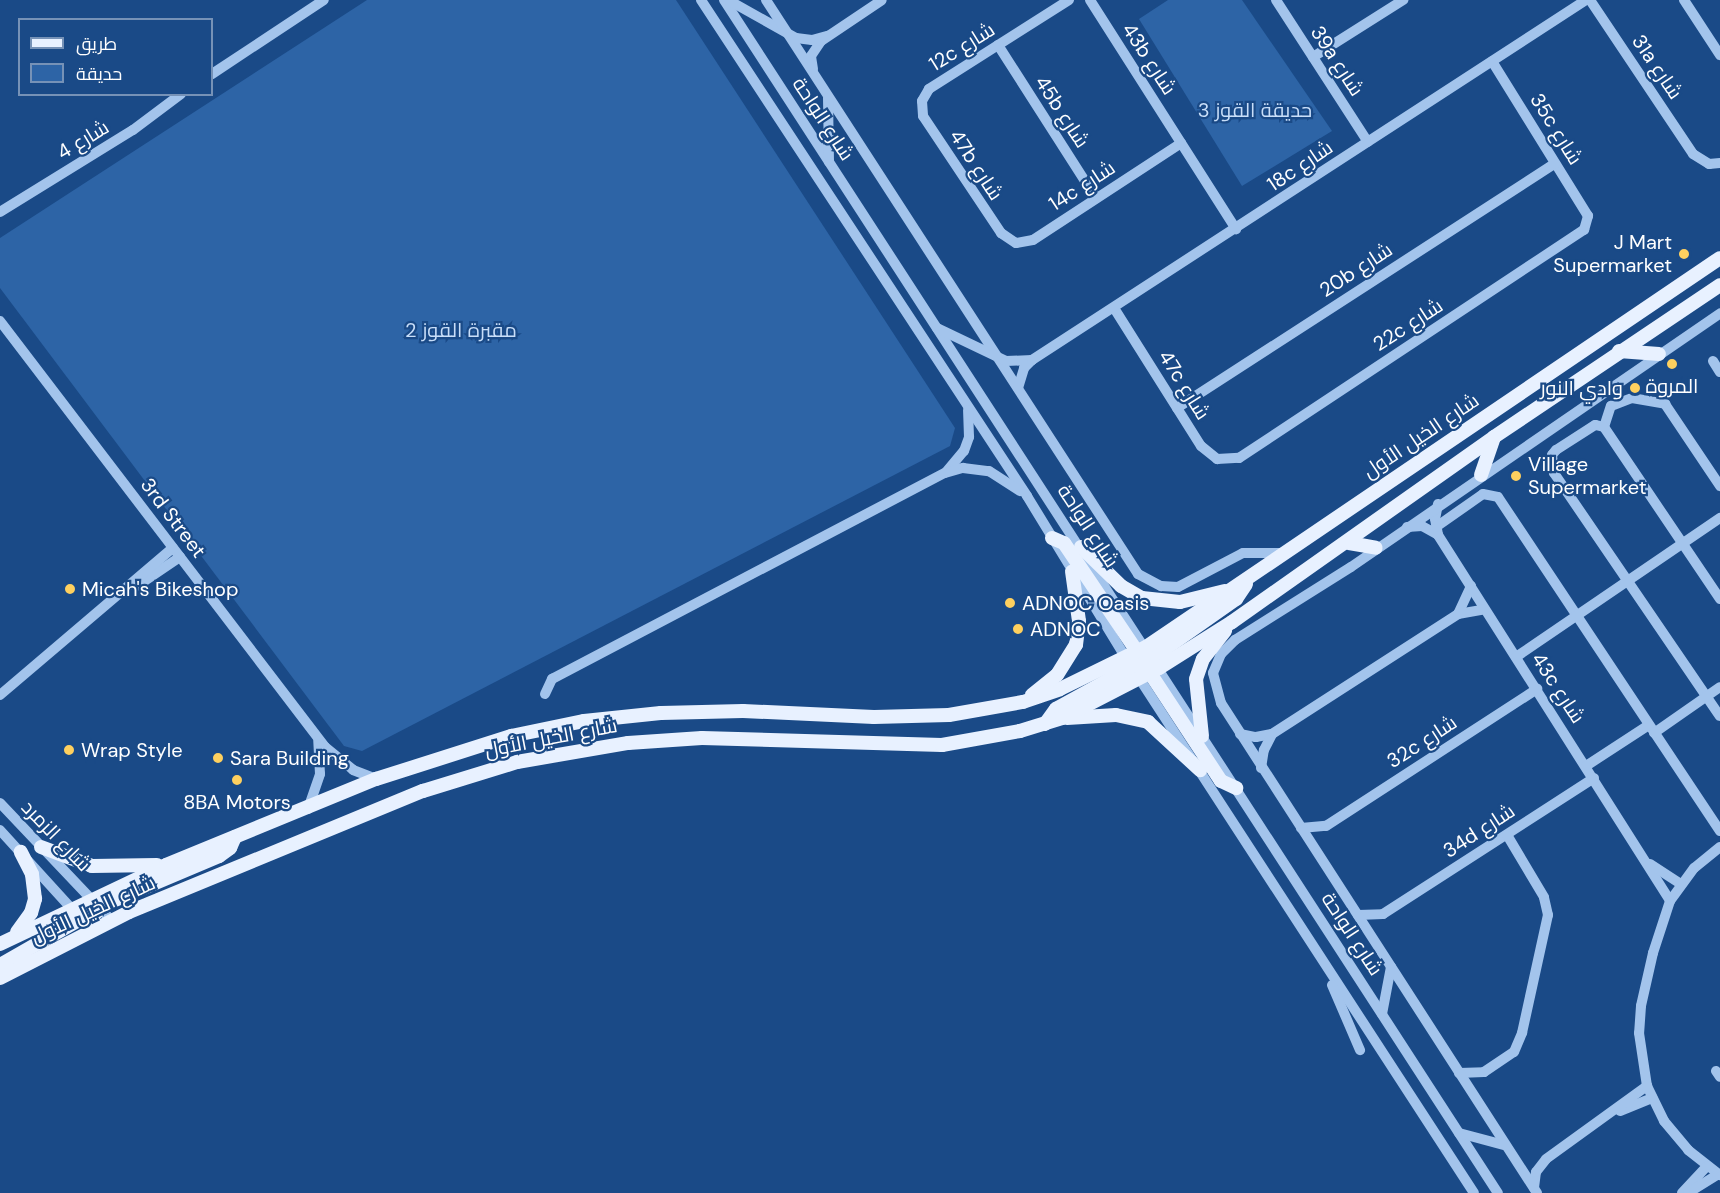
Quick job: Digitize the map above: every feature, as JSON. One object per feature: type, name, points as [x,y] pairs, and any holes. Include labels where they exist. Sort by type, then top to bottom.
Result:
[{"type":"main road","name":"شارع الخيل الأول","points":[[0,978],[91,930],[423,791],[554,754],[628,743],[702,738],[942,745],[1045,724],[1062,718],[1143,663],[1235,588],[1720,258]]},
{"type":"main road","name":"شارع الخيل الأول","points":[[0,944],[15,935],[76,914],[166,865],[308,809],[376,779],[511,736],[621,716],[742,711],[912,717],[1023,702],[1143,663],[1232,622],[1349,543],[1494,437],[1720,285]]},
{"type":"main road","points":[[1619,351],[1659,354]]},
{"type":"main road","points":[[1481,475],[1494,437]]},
{"type":"main road","points":[[1052,538],[1064,543],[1221,781],[1236,788]]},
{"type":"main road","points":[[1349,543],[1376,548]]},
{"type":"main road","points":[[1081,547],[1121,586],[1153,601],[1180,602],[1235,588]]},
{"type":"main road","points":[[1023,702],[1057,675],[1076,645],[1079,621],[1072,571]]},
{"type":"main road","points":[[1045,724],[1056,709],[1143,663],[1230,604],[1248,579]]},
{"type":"main road","points":[[1202,736],[1196,679],[1203,659],[1232,622]]},
{"type":"main road","points":[[1062,718],[1136,717],[1159,729],[1200,770]]},
{"type":"main road","points":[[91,930],[95,903],[219,856],[230,848],[235,837]]},
{"type":"main road","points":[[41,847],[92,866],[166,865]]},
{"type":"main road","points":[[15,935],[31,913],[35,899],[32,874],[21,852]]},
{"type":"main road","points":[[0,965],[76,914]]},
{"type":"street","points":[[213,73],[324,0]]},
{"type":"street","name":"شارع الواحة","points":[[701,0],[968,410],[1027,496],[1072,571],[1202,736],[1498,1193]]},
{"type":"street","points":[[726,0],[804,40],[827,36]]},
{"type":"street","name":"شارع الواحة","points":[[726,0],[1081,547],[1200,770],[1474,1193]]},
{"type":"street","points":[[766,0],[1132,566],[1152,582],[1178,587],[1243,553],[1287,553]]},
{"type":"street","points":[[814,73],[812,56],[827,36],[882,0]]},
{"type":"street","name":"12c شارع","points":[[923,116],[922,101],[929,89],[1069,0]]},
{"type":"street","name":"43b شارع","points":[[1090,0],[1236,229]]},
{"type":"street","name":"39a شارع","points":[[1276,0],[1368,142]]},
{"type":"street","name":"18c شارع","points":[[1032,360],[1588,0]]},
{"type":"street","name":"31a شارع","points":[[1588,0],[1693,154],[1709,164],[1720,163]]},
{"type":"street","points":[[1684,0],[1720,55]]},
{"type":"street","points":[[1312,57],[1397,2]]},
{"type":"street","name":"45b شارع","points":[[998,45],[1096,198]]},
{"type":"street","name":"35c شارع","points":[[1492,61],[1588,216]]},
{"type":"street","points":[[828,95],[830,162]]},
{"type":"street","name":"شارع 4","points":[[0,212],[133,130],[178,96]]},
{"type":"street","name":"47b شارع","points":[[923,116],[1001,233]]},
{"type":"street","name":"14c شارع","points":[[1001,233],[1016,243],[1029,242],[1181,143]]},
{"type":"street","name":"20b شارع","points":[[1177,408],[1556,163]]},
{"type":"street","name":"22c شارع","points":[[1239,458],[1578,236],[1588,216]]},
{"type":"street","name":"47c شارع","points":[[1114,308],[1208,454],[1217,459],[1239,458]]},
{"type":"street","points":[[1535,1191],[1261,768],[1216,694],[1214,673],[1221,654],[1235,639],[1376,548],[1720,313]]},
{"type":"street","name":"3rd Street","points":[[0,321],[317,738],[343,764],[376,779]]},
{"type":"street","points":[[937,328],[1000,359],[1032,360]]},
{"type":"street","points":[[1018,388],[1024,368],[1032,360]]},
{"type":"street","points":[[1713,361],[1720,372]]},
{"type":"street","points":[[1604,427],[1611,406],[1632,398],[1665,404],[1720,486]]},
{"type":"street","points":[[945,473],[964,451],[969,437],[968,410]]},
{"type":"street","points":[[1720,599],[1604,427],[1595,424],[1556,450],[1552,455],[1554,472],[1720,716]]},
{"type":"street","points":[[545,694],[552,680],[945,473],[963,468],[989,471],[1027,496]]},
{"type":"street","points":[[1437,531],[1484,494],[1498,497],[1720,831]]},
{"type":"street","points":[[1437,531],[1438,504]]},
{"type":"street","points":[[1516,657],[1720,518]]},
{"type":"street","points":[[1404,528],[1422,526],[1437,531]]},
{"type":"street","name":"43c شارع","points":[[1437,531],[1647,861],[1670,901]]},
{"type":"street","points":[[0,695],[114,600],[177,553]]},
{"type":"street","points":[[1458,614],[1471,586]]},
{"type":"street","points":[[1261,768],[1264,750],[1272,735],[1458,614],[1485,609]]},
{"type":"street","points":[[1586,766],[1720,687]]},
{"type":"street","name":"32c شارع","points":[[1301,828],[1326,826],[1537,689]]},
{"type":"street","points":[[1240,734],[1272,735]]},
{"type":"street","points":[[308,809],[320,774],[317,738]]},
{"type":"street","name":"34d شارع","points":[[1383,914],[1594,778]]},
{"type":"street","name":"شارع الزمرد","points":[[0,803],[112,921]]},
{"type":"street","points":[[1315,850],[1326,826]]},
{"type":"street","name":"شارع الزمرد","points":[[0,830],[91,930]]},
{"type":"street","points":[[1459,1072],[1484,1072],[1507,1059],[1519,1042],[1548,915],[1544,897],[1507,835]]},
{"type":"street","points":[[1688,1193],[1719,1175],[1675,1136],[1652,1098],[1647,1086],[1641,1055],[1641,1006],[1653,952],[1670,901],[1681,885],[1720,847]]},
{"type":"street","name":"43c شارع","points":[[1647,861],[1681,885]]},
{"type":"street","points":[[1358,915],[1383,914],[1372,937]]},
{"type":"street","points":[[1318,955],[1360,1050]]},
{"type":"street","points":[[1382,1014],[1391,967]]},
{"type":"street","points":[[1477,1101],[1478,1085],[1484,1072]]},
{"type":"street","points":[[1535,1191],[1536,1172],[1546,1159],[1647,1086]]},
{"type":"street","points":[[1611,1114],[1652,1098]]},
{"type":"street","points":[[1458,1133],[1504,1145]]},
{"type":"street","points":[[1517,1162],[1546,1159]]},
{"type":"street","points":[[1682,1193],[1707,1166]]},
{"type":"green space","name":"مقبرة القوز 2","points":[[367,0],[676,0],[955,428],[950,446],[362,751],[344,746],[0,288],[0,238]]},
{"type":"green space","name":"حديقة القوز 3","points":[[1168,0],[1242,0],[1332,131],[1242,186],[1139,19]]},
{"type":"place","name":"J Mart Supermarket","points":[[1684,254]]},
{"type":"place","name":"المروة","points":[[1672,364]]},
{"type":"place","name":"وادي النور","points":[[1635,388]]},
{"type":"place","name":"Village Supermarket","points":[[1516,476]]},
{"type":"place","name":"Micah's Bikeshop","points":[[70,589]]},
{"type":"place","name":"ADNOC Oasis","points":[[1010,603]]},
{"type":"place","name":"ADNOC","points":[[1018,629]]},
{"type":"place","name":"Wrap Style","points":[[69,750]]},
{"type":"place","name":"Sara Building","points":[[218,758]]},
{"type":"place","name":"8BA Motors","points":[[237,780]]}]
